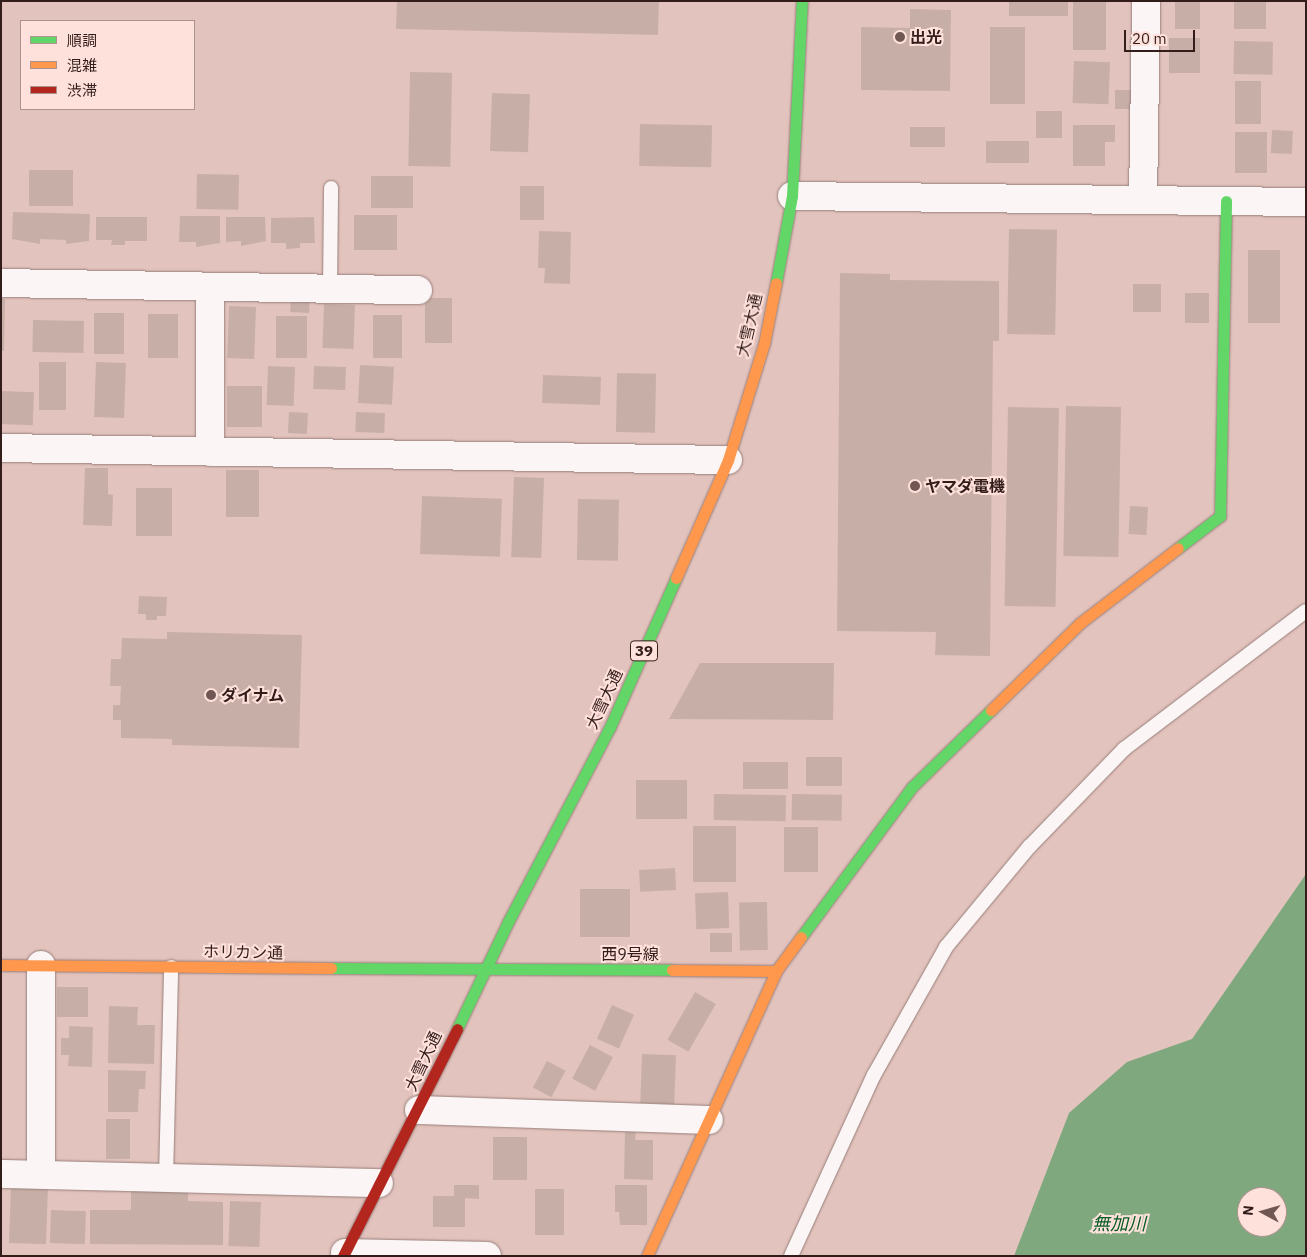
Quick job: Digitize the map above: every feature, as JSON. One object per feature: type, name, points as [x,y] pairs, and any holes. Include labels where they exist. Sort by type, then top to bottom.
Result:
[{"type":"main road","name":"大雪大通","points":[[344,1254],[418,1110],[485,971],[610,727],[728,460],[764,344],[792,196],[802,1]]},
{"type":"main road","points":[[647,1256],[776,971],[912,787],[1080,623],[1220,516],[1226,201]]},
{"type":"main road","name":"ホリカン通","points":[[1,965],[485,971]]},
{"type":"main road","name":"西9号線","points":[[485,971],[776,971]]},
{"type":"street","points":[[1143,200],[1146,1]]},
{"type":"street","points":[[792,196],[1306,202],[1306,185]]},
{"type":"street","points":[[1,283],[418,290]]},
{"type":"street","points":[[210,287],[210,452]]},
{"type":"street","points":[[1,448],[728,460]]},
{"type":"street","points":[[41,966],[41,1174]]},
{"type":"street","points":[[418,1110],[709,1120]]},
{"type":"street","points":[[1,1174],[379,1183]]},
{"type":"street","points":[[344,1254],[487,1256]]},
{"type":"lane","points":[[330,288],[331,188]]},
{"type":"lane","points":[[791,1256],[874,1075],[946,947],[1030,846],[1124,749],[1306,611]]},
{"type":"lane","points":[[166,1178],[171,967]]},
{"type":"water","name":"無加川","points":[[1306,874],[1306,1256],[1014,1256],[1069,1113],[1127,1062],[1192,1039]]},
{"type":"building","points":[[397,1],[659,1],[658,35],[396,29]]},
{"type":"building","points":[[1009,1],[1068,1],[1068,16],[1009,16]]},
{"type":"building","points":[[1073,1],[1106,1],[1106,50],[1073,50]]},
{"type":"building","points":[[1175,1],[1200,1],[1200,29],[1175,29]]},
{"type":"building","points":[[1234,1],[1266,1],[1266,29],[1234,29]]},
{"type":"building","points":[[910,9],[951,10],[950,91],[861,90],[861,27],[910,28]]},
{"type":"building","points":[[990,27],[1025,27],[1025,104],[990,104]]},
{"type":"building","points":[[1169,38],[1200,38],[1200,73],[1169,73]]},
{"type":"building","points":[[1234,41],[1273,42],[1272,75],[1233,74]]},
{"type":"building","points":[[1074,61],[1110,62],[1109,104],[1073,103]]},
{"type":"building","points":[[410,72],[452,73],[450,167],[408,166]]},
{"type":"building","points":[[1235,81],[1261,81],[1261,124],[1235,124]]},
{"type":"building","points":[[1115,90],[1132,90],[1132,109],[1115,109]]},
{"type":"building","points":[[492,93],[530,94],[528,152],[490,151]]},
{"type":"building","points":[[1036,111],[1062,111],[1062,138],[1036,138]]},
{"type":"building","points":[[640,124],[712,125],[711,167],[639,166]]},
{"type":"building","points":[[1073,125],[1115,125],[1115,142],[1105,142],[1105,166],[1073,166]]},
{"type":"building","points":[[910,127],[945,127],[945,147],[910,147]]},
{"type":"building","points":[[1272,130],[1293,131],[1292,154],[1271,153]]},
{"type":"building","points":[[1235,132],[1267,132],[1267,173],[1235,173]]},
{"type":"building","points":[[986,141],[1029,141],[1029,163],[986,163]]},
{"type":"building","points":[[29,170],[73,170],[73,206],[29,206]]},
{"type":"building","points":[[197,174],[239,175],[238,210],[196,209]]},
{"type":"building","points":[[371,176],[413,176],[413,208],[371,208]]},
{"type":"building","points":[[520,186],[544,186],[544,220],[520,220]]},
{"type":"building","points":[[13,212],[90,214],[89,241],[66,244],[66,240],[40,239],[40,244],[12,239]]},
{"type":"building","points":[[354,215],[397,215],[397,250],[354,250]]},
{"type":"building","points":[[180,216],[220,216],[220,243],[196,247],[196,242],[179,242]]},
{"type":"building","points":[[96,217],[147,217],[147,241],[125,241],[125,245],[111,245],[112,240],[96,240]]},
{"type":"building","points":[[226,217],[265,217],[266,241],[241,246],[241,241],[226,242]]},
{"type":"building","points":[[314,217],[315,243],[300,243],[300,248],[286,249],[286,243],[271,243],[271,218]]},
{"type":"building","points":[[1009,229],[1057,230],[1055,335],[1007,334]]},
{"type":"building","points":[[539,231],[571,232],[570,284],[544,283],[545,268],[538,268]]},
{"type":"building","points":[[1248,250],[1280,250],[1280,323],[1248,323]]},
{"type":"building","name":"ヤマダ電機","points":[[840,273],[890,274],[890,280],[999,281],[999,341],[993,341],[990,656],[935,655],[936,632],[837,631]]},
{"type":"building","points":[[1133,284],[1161,284],[1161,312],[1133,312]]},
{"type":"building","points":[[1185,293],[1209,293],[1209,323],[1185,323]]},
{"type":"building","points":[[291,296],[310,297],[309,313],[290,312]]},
{"type":"building","points":[[425,298],[452,298],[452,343],[425,343]]},
{"type":"building","points":[[1,299],[5,299],[4,351],[1,351]]},
{"type":"building","points":[[324,304],[355,305],[353,349],[322,348]]},
{"type":"building","points":[[229,306],[256,307],[254,359],[227,358]]},
{"type":"building","points":[[94,313],[124,313],[124,354],[94,354]]},
{"type":"building","points":[[148,314],[178,314],[178,358],[148,358]]},
{"type":"building","points":[[373,315],[402,315],[402,358],[373,358]]},
{"type":"building","points":[[276,316],[307,316],[307,358],[276,358]]},
{"type":"building","points":[[33,320],[84,321],[83,353],[32,352]]},
{"type":"building","points":[[39,362],[66,362],[66,410],[39,410]]},
{"type":"building","points":[[96,362],[126,363],[124,418],[94,417]]},
{"type":"building","points":[[360,365],[394,367],[392,405],[358,403]]},
{"type":"building","points":[[268,366],[295,367],[294,406],[267,405]]},
{"type":"building","points":[[314,366],[346,367],[345,390],[313,389]]},
{"type":"building","points":[[617,373],[656,374],[655,433],[616,432]]},
{"type":"building","points":[[543,375],[601,377],[600,405],[542,403]]},
{"type":"building","points":[[227,386],[262,386],[262,427],[227,427]]},
{"type":"building","points":[[1,391],[34,392],[33,425],[1,424]]},
{"type":"building","points":[[1066,406],[1121,407],[1118,557],[1063,556]]},
{"type":"building","points":[[1008,407],[1059,408],[1056,607],[1005,606]]},
{"type":"building","points":[[289,412],[308,413],[307,434],[288,433]]},
{"type":"building","points":[[356,412],[385,413],[384,433],[355,432]]},
{"type":"building","points":[[85,468],[108,468],[108,494],[113,495],[112,526],[83,525]]},
{"type":"building","points":[[226,470],[259,470],[259,517],[226,517]]},
{"type":"building","points":[[514,477],[544,478],[541,558],[511,557]]},
{"type":"building","points":[[136,488],[172,488],[172,536],[136,536]]},
{"type":"building","points":[[422,496],[502,499],[500,557],[420,554]]},
{"type":"building","points":[[578,499],[619,500],[618,561],[577,560]]},
{"type":"building","points":[[1130,506],[1148,507],[1147,535],[1129,534]]},
{"type":"building","points":[[139,596],[167,597],[166,616],[157,616],[157,620],[146,620],[146,614],[138,614]]},
{"type":"building","name":"ダイナム","points":[[167,632],[302,635],[299,748],[172,745],[172,739],[121,738],[121,720],[113,720],[113,705],[120,705],[121,686],[110,686],[111,659],[121,659],[122,638],[167,639]]},
{"type":"building","points":[[700,663],[834,663],[833,720],[669,719]]},
{"type":"building","points":[[806,757],[842,757],[842,786],[806,786]]},
{"type":"building","points":[[743,762],[788,762],[788,789],[743,789]]},
{"type":"building","points":[[636,780],[687,780],[687,819],[636,819]]},
{"type":"building","points":[[714,794],[786,795],[786,821],[714,820]]},
{"type":"building","points":[[792,794],[842,795],[842,821],[792,820]]},
{"type":"building","points":[[693,826],[736,826],[736,882],[693,882]]},
{"type":"building","points":[[784,827],[818,827],[818,872],[784,872]]},
{"type":"building","points":[[675,868],[676,890],[640,892],[639,870]]},
{"type":"building","points":[[580,889],[630,889],[630,937],[580,937]]},
{"type":"building","points":[[728,892],[729,928],[696,929],[695,893]]},
{"type":"building","points":[[739,902],[767,902],[768,950],[740,950]]},
{"type":"building","points":[[710,933],[732,933],[732,952],[710,952]]},
{"type":"building","points":[[57,987],[88,987],[88,1017],[57,1017]]},
{"type":"building","points":[[695,992],[716,1004],[688,1052],[668,1040]]},
{"type":"building","points":[[612,1005],[634,1015],[619,1049],[597,1039]]},
{"type":"building","points":[[109,1006],[138,1007],[137,1025],[155,1025],[154,1064],[108,1063]]},
{"type":"building","points":[[69,1026],[93,1027],[92,1067],[68,1066],[69,1055],[61,1055],[61,1038],[69,1038]]},
{"type":"building","points":[[590,1045],[613,1057],[595,1091],[572,1079]]},
{"type":"building","points":[[642,1054],[676,1055],[674,1104],[640,1103]]},
{"type":"building","points":[[547,1061],[566,1071],[551,1097],[533,1087]]},
{"type":"building","points":[[108,1070],[146,1071],[145,1089],[139,1089],[138,1112],[108,1112]]},
{"type":"building","points":[[106,1119],[130,1119],[130,1159],[106,1159]]},
{"type":"building","points":[[625,1132],[636,1132],[635,1140],[653,1140],[653,1180],[624,1179]]},
{"type":"building","points":[[493,1137],[527,1137],[527,1180],[493,1180]]},
{"type":"building","points":[[11,1185],[48,1186],[46,1244],[9,1243]]},
{"type":"building","points":[[454,1185],[479,1185],[479,1199],[465,1198],[465,1227],[433,1227],[433,1196],[454,1196]]},
{"type":"building","points":[[615,1185],[647,1185],[647,1225],[620,1225],[619,1212],[615,1212]]},
{"type":"building","points":[[131,1187],[188,1188],[188,1201],[223,1202],[223,1245],[90,1244],[90,1210],[131,1210]]},
{"type":"building","points":[[535,1189],[564,1189],[564,1235],[535,1235]]},
{"type":"building","points":[[230,1201],[261,1202],[259,1247],[228,1246]]},
{"type":"building","points":[[51,1210],[86,1211],[85,1244],[50,1243]]},
{"type":"traffic: fast","points":[[776,283],[792,196],[802,1]]},
{"type":"traffic: fast","points":[[1178,548],[1220,516],[1226,201]]},
{"type":"traffic: fast","points":[[457,1029],[508,922],[610,727],[676,578]]},
{"type":"traffic: fast","points":[[801,937],[912,787],[991,710]]},
{"type":"traffic: fast","points":[[331,968],[672,970]]},
{"type":"traffic: slow","points":[[676,578],[728,460],[764,344],[776,283]]},
{"type":"traffic: slow","points":[[991,710],[1080,623],[1178,548]]},
{"type":"traffic: slow","points":[[647,1256],[776,971],[801,937]]},
{"type":"traffic: slow","points":[[1,965],[331,968]]},
{"type":"traffic: slow","points":[[672,970],[776,971]]},
{"type":"traffic: jam","points":[[343,1256],[457,1029]]},
{"type":"place","name":"出光","points":[[900,37]]},
{"type":"place","name":"ヤマダ電機","points":[[915,486]]},
{"type":"place","name":"ダイナム","points":[[211,695]]}]
